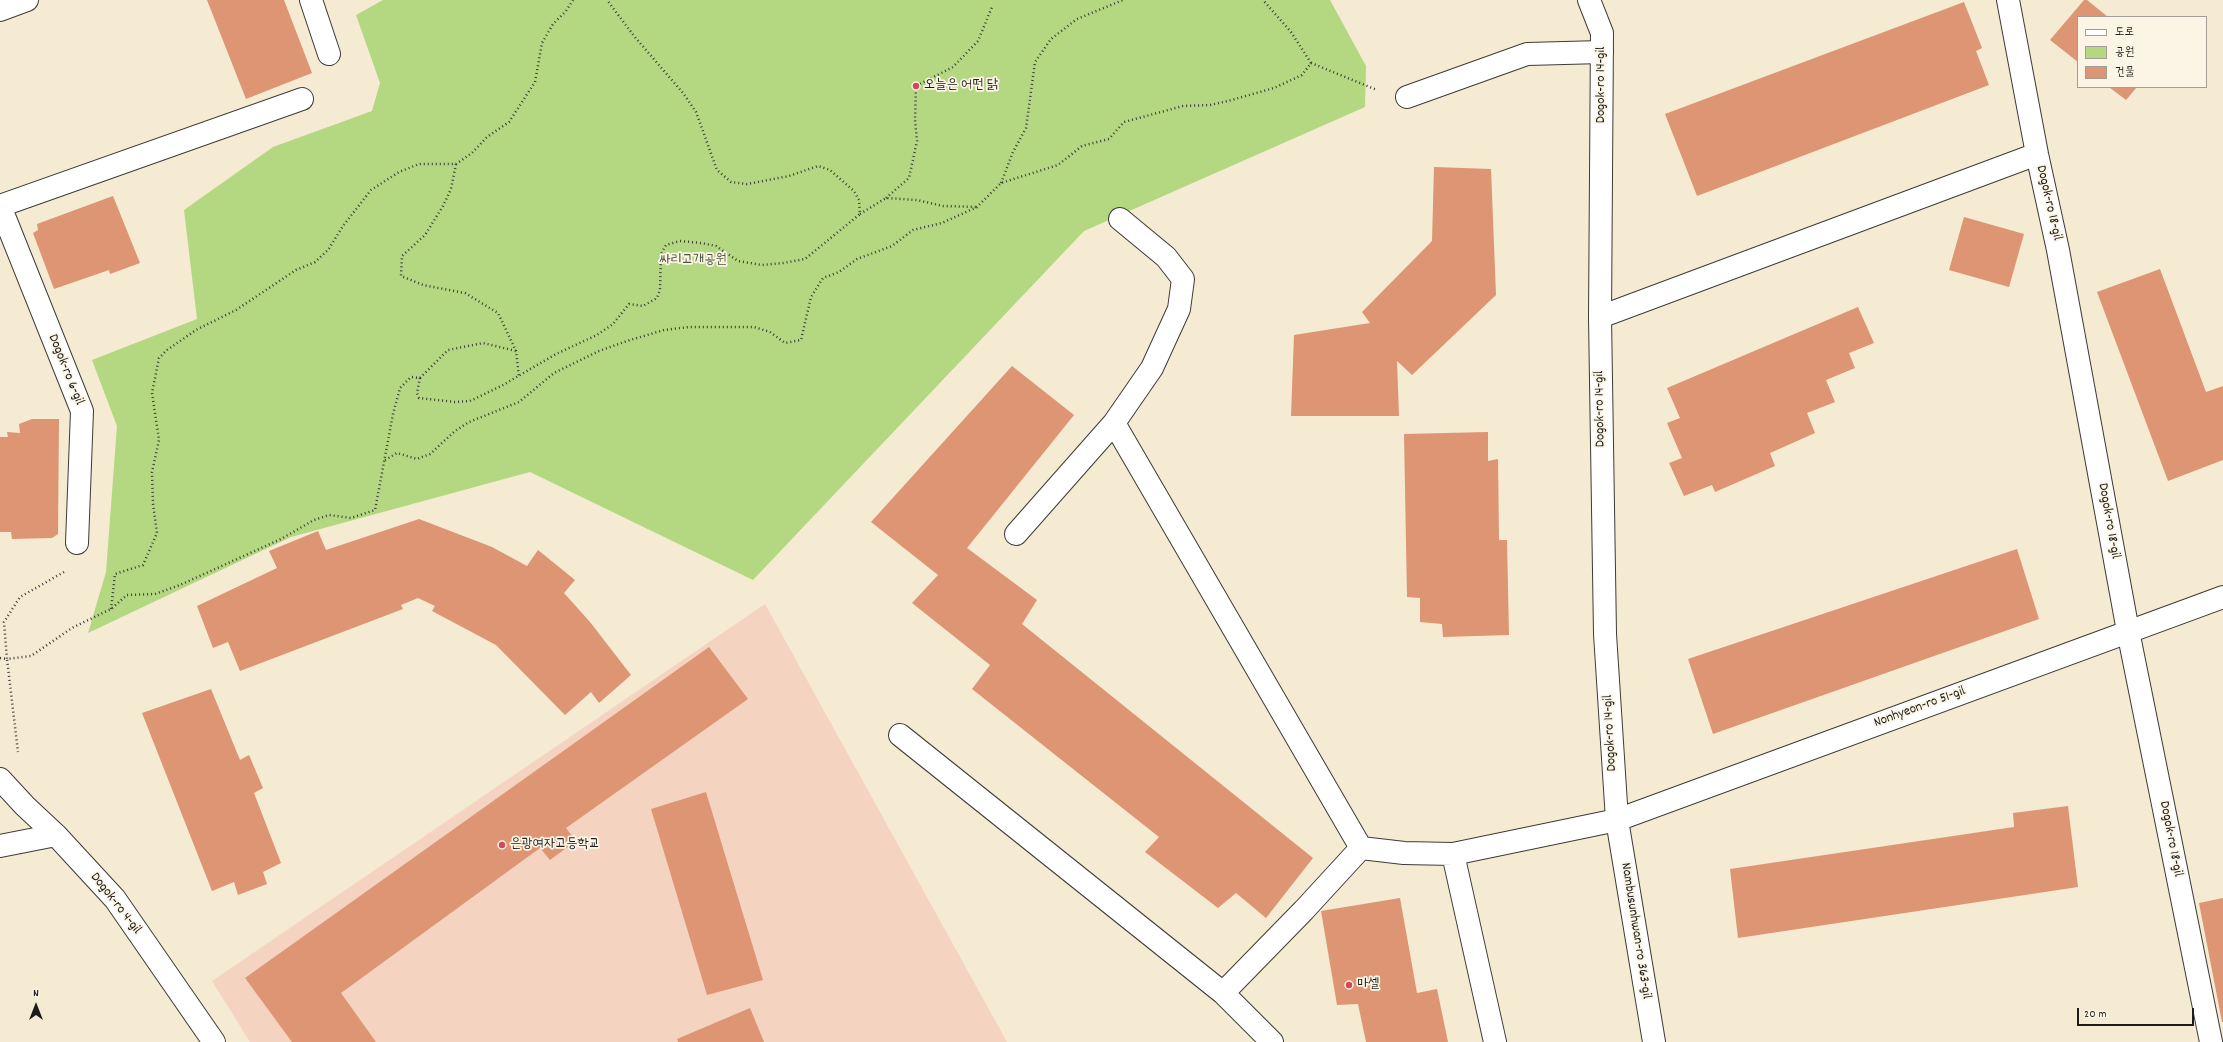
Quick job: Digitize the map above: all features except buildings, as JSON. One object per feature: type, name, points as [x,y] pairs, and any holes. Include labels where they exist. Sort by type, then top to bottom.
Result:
[{"type":"street","points":[[0,10],[27,0]]},
{"type":"street","points":[[311,0],[328,54]]},
{"type":"street","name":"Dogok-ro 14-gil","points":[[1589,0],[1602,33],[1600,317],[1605,634],[1616,820]]},
{"type":"street","name":"Dogok-ro 18-gil","points":[[2008,0],[2037,154],[2058,250],[2128,631],[2211,1042]]},
{"type":"street","points":[[1407,97],[1527,54],[1602,52]]},
{"type":"street","points":[[0,206],[302,99]]},
{"type":"street","points":[[1600,317],[2037,154]]},
{"type":"street","name":"Dogok-ro 6-gil","points":[[0,206],[82,411],[76,543]]},
{"type":"street","points":[[1016,534],[1114,423],[1152,368],[1179,309],[1183,279],[1166,257],[1120,219]]},
{"type":"street","points":[[1114,423],[1361,848],[1304,910],[1223,993]]},
{"type":"street","name":"Nonhyeon-ro 51-gil","points":[[1361,848],[1404,853],[1453,854],[1616,820],[2223,597]]},
{"type":"street","points":[[900,736],[1223,993],[1272,1042]]},
{"type":"street","name":"Dogok-ro 4-gil","points":[[0,779],[25,806],[56,835],[115,899],[214,1042]]},
{"type":"street","name":"Nambusunhwan-ro 363-gil","points":[[1616,820],[1654,1042]]},
{"type":"street","points":[[0,846],[56,835]]},
{"type":"street","points":[[1453,854],[1495,1042]]},
{"type":"path","points":[[111,610],[115,574],[143,565],[157,533],[153,504],[152,472],[159,440],[152,393],[159,358],[167,350],[196,330],[236,310],[296,270],[315,262],[328,250],[342,226],[372,190],[399,172],[419,164],[456,164],[472,153],[487,137],[509,122],[535,82],[542,43],[553,24],[566,11],[573,0]]},
{"type":"path","points":[[607,0],[634,36],[683,93],[696,112],[717,170],[731,182],[747,184],[789,176],[818,166],[830,170],[854,191],[860,200],[860,214]]},
{"type":"path","points":[[386,460],[397,453],[417,459],[430,454],[455,431],[469,422],[520,402],[554,373],[599,351],[664,330],[689,327],[754,327],[770,332],[786,343],[801,340],[811,297],[823,278],[839,272],[857,259],[892,246],[913,230],[942,223],[978,207],[1001,184],[1013,152],[1026,128],[1035,62],[1051,39],[1077,19],[1123,0]]},
{"type":"path","points":[[1264,0],[1290,32],[1311,63],[1366,87],[1407,97]]},
{"type":"path","points":[[516,351],[483,343],[448,350],[420,378],[416,393],[419,398],[455,402],[470,401],[520,377],[556,354],[597,335],[613,324],[629,304],[643,306],[657,298],[660,290],[661,254],[666,245],[680,241],[716,246],[738,261],[762,265],[805,259],[860,214],[886,198],[909,178],[917,141],[915,120],[916,86],[953,67],[978,41],[992,8]]},
{"type":"path","points":[[1001,184],[1058,165],[1082,146],[1109,139],[1124,122],[1183,106],[1210,105],[1274,88],[1302,75],[1311,63]]},
{"type":"path","points":[[456,164],[451,189],[443,206],[425,235],[402,256],[401,276],[423,285],[465,293],[498,313],[516,351],[520,377]]},
{"type":"path","points":[[886,198],[917,200],[943,206],[978,207]]},
{"type":"path","points":[[0,658],[7,659],[31,656],[72,628],[111,610],[127,595],[155,594],[180,586],[281,539],[314,520],[329,515],[351,518],[375,510],[386,460],[393,414],[400,388],[411,377],[420,378]]},
{"type":"path","points":[[25,806],[7,659],[4,622],[20,597],[75,566],[76,543]]},
{"type":"shaded area","points":[[765,604],[1007,1042],[250,1042],[212,981]]},
{"type":"green space","name":"싸리고개공원","points":[[383,0],[1330,0],[1366,66],[1365,107],[1084,231],[753,580],[530,472],[291,537],[88,633],[106,572],[117,426],[92,360],[197,319],[184,210],[273,147],[372,111],[380,83],[356,15]]},
{"type":"place","name":"오늘은 어떤 닭","points":[[916,86]]},
{"type":"place","name":"은광여자고등학교","points":[[502,845]]},
{"type":"place","name":"마셀","points":[[1349,985]]}]
